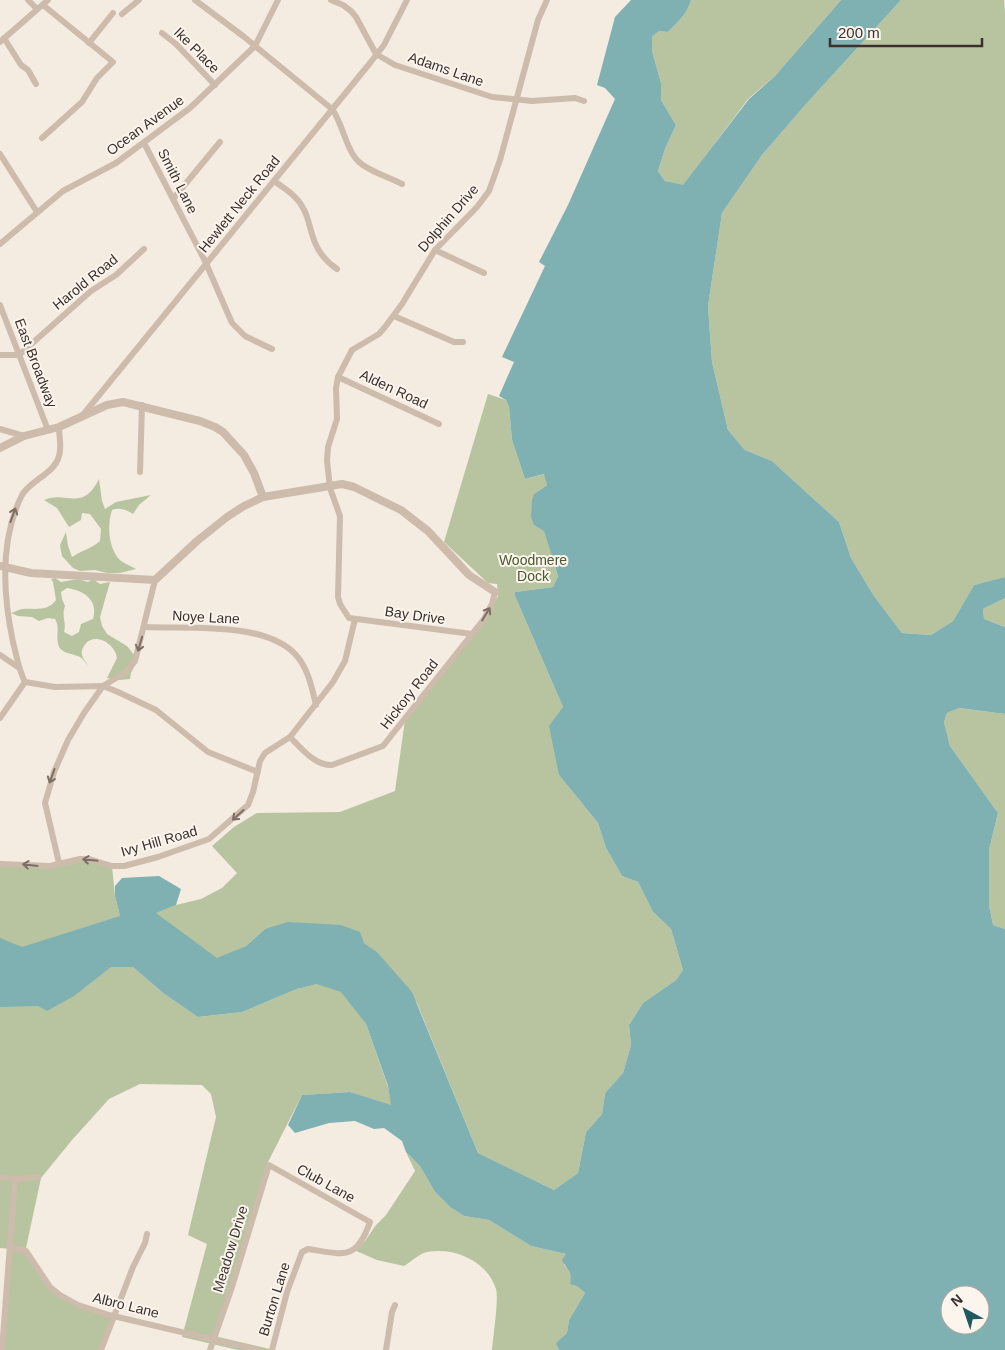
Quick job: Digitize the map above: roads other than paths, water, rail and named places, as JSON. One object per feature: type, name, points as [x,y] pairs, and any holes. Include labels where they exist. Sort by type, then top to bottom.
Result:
[{"type":"street","points":[[28,0],[43,4],[113,62],[97,78],[82,102],[42,138]]},
{"type":"street","points":[[122,14],[139,0]]},
{"type":"street","points":[[195,0],[332,109],[339,118],[352,152],[358,161],[402,184]]},
{"type":"street","name":"Ocean Avenue","points":[[0,244],[63,191],[116,163],[190,108],[255,46],[278,0]]},
{"type":"street","points":[[331,0],[343,4],[356,17],[376,54]]},
{"type":"street","name":"Hewlett Neck Road","points":[[82,417],[384,45],[408,0]]},
{"type":"street","name":"Dolphin Drive","points":[[330,485],[327,454],[337,420],[336,388],[338,377],[352,350],[378,334],[394,316],[435,250],[477,207],[489,191],[500,160],[538,20],[547,0]]},
{"type":"street","points":[[36,84],[28,70],[21,65],[2,40],[43,4]]},
{"type":"street","points":[[89,43],[113,13]]},
{"type":"street","name":"Ike Place","points":[[162,33],[176,44],[214,85]]},
{"type":"street","name":"Adams Lane","points":[[376,54],[395,65],[492,97],[549,101],[573,98],[584,101]]},
{"type":"street","points":[[173,199],[220,142]]},
{"type":"street","name":"Smith Lane","points":[[144,143],[206,264],[228,314],[238,330],[254,342],[272,349]]},
{"type":"street","points":[[0,154],[37,212]]},
{"type":"street","points":[[274,180],[291,193],[301,204],[307,216],[316,246],[325,260],[337,270]]},
{"type":"street","name":"Harold Road","points":[[19,355],[91,291],[116,275],[144,248]]},
{"type":"street","points":[[435,250],[484,273]]},
{"type":"street","name":"East Broadway","points":[[0,305],[48,430]]},
{"type":"street","points":[[394,316],[454,342],[463,342]]},
{"type":"street","points":[[0,355],[19,355]]},
{"type":"street","name":"Alden Road","points":[[338,377],[439,424]]},
{"type":"street","points":[[0,448],[24,436],[59,427],[118,402],[142,405],[200,421],[223,432],[244,455],[254,473],[263,497]]},
{"type":"street","points":[[140,472],[142,405]]},
{"type":"street","points":[[25,682],[18,667],[2,566],[6,537],[15,509],[28,487],[56,464],[60,450],[59,427]]},
{"type":"street","points":[[0,429],[24,436]]},
{"type":"street","points":[[59,863],[45,809],[46,796],[54,772],[68,740],[103,686],[126,672],[135,662],[155,580],[227,517],[263,497],[330,485],[342,484],[354,487],[401,510],[428,531],[469,575],[495,592]]},
{"type":"street","points":[[330,485],[340,516],[338,597],[344,612],[349,618],[355,619]]},
{"type":"street","points":[[2,566],[30,573],[155,580]]},
{"type":"street","name":"Hickory Road","points":[[290,737],[316,761],[325,766],[383,746],[488,613],[494,600],[495,592]]},
{"type":"street","name":"Bay Drive","points":[[355,619],[472,634]]},
{"type":"street","name":"Ivy Hill Road","points":[[0,864],[16,863],[42,866],[89,859],[112,866],[124,866],[203,842],[222,829],[248,805],[260,761],[265,753],[290,737],[333,682],[345,661],[355,619]]},
{"type":"street","name":"Noye Lane","points":[[144,627],[231,629],[257,635],[281,644],[292,651],[303,664],[316,704]]},
{"type":"street","points":[[0,655],[18,667]]},
{"type":"street","points":[[25,682],[55,687],[103,686],[156,710],[208,752],[258,772]]},
{"type":"street","points":[[0,718],[25,682]]},
{"type":"street","name":"Club Lane","points":[[269,1165],[370,1222]]},
{"type":"street","name":"Meadow Drive","points":[[214,1340],[269,1165]]},
{"type":"street","points":[[0,1177],[15,1179],[38,1177]]},
{"type":"street","points":[[2,1350],[15,1179]]},
{"type":"street","name":"Burton Lane","points":[[272,1350],[287,1292],[302,1252],[308,1249],[347,1254],[354,1250],[362,1240],[370,1222]]},
{"type":"street","points":[[101,1350],[147,1234]]},
{"type":"street","name":"Albro Lane","points":[[10,1247],[26,1251],[44,1279],[60,1295],[78,1305],[114,1316],[258,1350]]},
{"type":"street","points":[[386,1350],[392,1312],[395,1305]]},
{"type":"street","points":[[210,1350],[214,1340]]},
{"type":"water","points":[[631,0],[691,0],[685,13],[668,32],[659,31],[652,37],[652,51],[661,83],[661,100],[676,125],[658,171],[665,181],[683,185],[749,99],[775,76],[841,0],[901,0],[762,155],[722,213],[708,306],[712,362],[728,430],[745,450],[772,461],[839,522],[851,558],[874,596],[902,633],[931,635],[953,621],[974,585],[1005,577],[1005,598],[983,609],[984,619],[1005,627],[1005,714],[959,708],[947,713],[944,722],[950,746],[998,813],[989,850],[989,905],[993,925],[1005,929],[1005,1350],[559,1350],[556,1343],[567,1333],[569,1320],[585,1293],[577,1286],[570,1284],[570,1273],[562,1260],[566,1254],[531,1246],[489,1220],[464,1216],[450,1207],[435,1192],[420,1166],[406,1152],[402,1141],[384,1128],[374,1129],[355,1121],[329,1123],[295,1133],[288,1125],[302,1095],[350,1092],[391,1105],[388,1086],[366,1024],[341,992],[317,984],[297,989],[242,1012],[198,1017],[163,993],[133,967],[111,967],[74,996],[47,1011],[38,1006],[0,1007],[0,938],[22,947],[120,916],[115,896],[115,886],[122,878],[159,876],[181,889],[176,905],[156,913],[217,958],[246,946],[265,929],[288,922],[341,925],[360,932],[364,943],[377,952],[412,992],[478,1153],[554,1190],[578,1173],[586,1132],[602,1114],[605,1093],[623,1073],[631,1045],[629,1025],[643,1003],[676,980],[683,970],[671,929],[653,912],[638,882],[622,876],[606,848],[598,823],[559,775],[549,726],[563,707],[515,596],[515,592],[553,587],[558,576],[544,531],[534,525],[531,517],[534,494],[547,485],[544,474],[525,479],[512,440],[509,407],[506,400],[499,396],[514,362],[502,357],[545,266],[539,262],[568,205],[615,99],[605,88],[597,85],[615,17]]},
{"type":"park label","name":"Woodmere Dock","points":[[533,568]]}]
